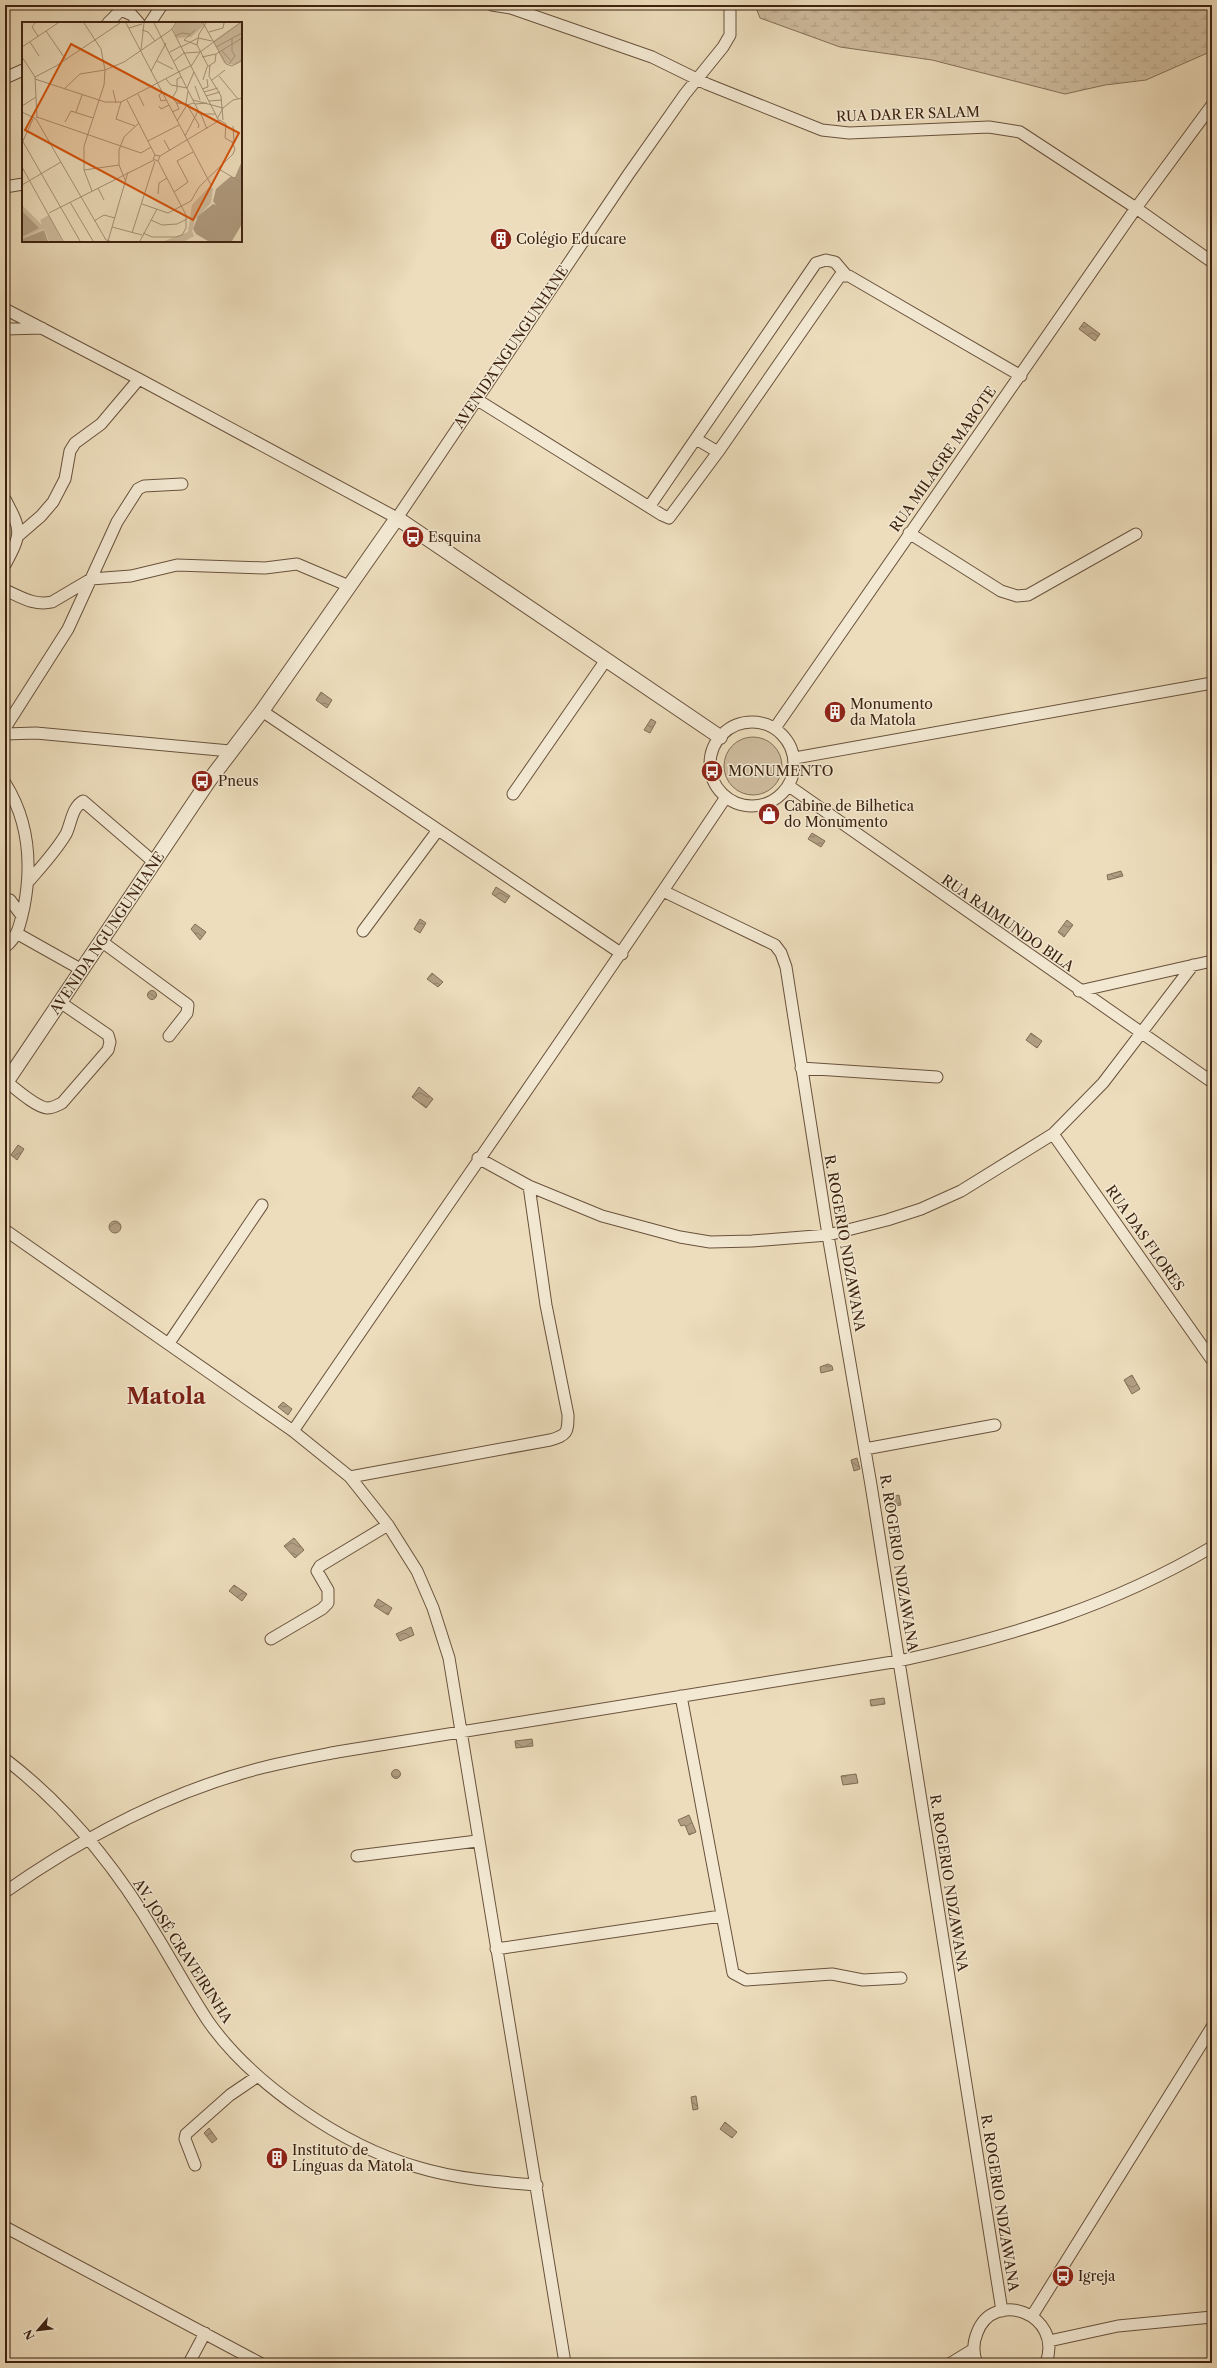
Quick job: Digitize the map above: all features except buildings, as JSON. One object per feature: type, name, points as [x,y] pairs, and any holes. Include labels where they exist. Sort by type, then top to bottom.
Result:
[{"type":"street","points":[[151,22],[162,5]]},
{"type":"street","name":"RUA DAR ER SALAM","points":[[492,5],[512,7],[652,56],[698,79],[822,130],[836,133],[989,126],[1020,132],[1136,208],[1212,262]]},
{"type":"street","points":[[109,22],[121,10],[132,15],[138,22]]},
{"type":"street","name":"AVENIDA NGUNGUNHANE","points":[[6,1083],[208,782],[230,751],[262,711],[397,518],[476,398],[628,175],[730,35],[730,11]]},
{"type":"street","points":[[5,78],[22,70]]},
{"type":"street","name":"RUA MILAGRE MABOTE","points":[[775,728],[909,533],[1021,376],[1136,208],[1212,105]]},
{"type":"street","points":[[5,187],[21,182]]},
{"type":"street","points":[[649,507],[816,263],[826,260],[835,262],[846,275],[1021,376]]},
{"type":"street","points":[[476,398],[662,516],[669,518],[672,516],[718,452],[837,278],[846,275]]},
{"type":"street","points":[[5,309],[139,378],[397,518],[720,737]]},
{"type":"street","points":[[5,329],[42,328]]},
{"type":"street","points":[[19,535],[53,502],[65,479],[70,451],[75,443],[101,424],[139,378]]},
{"type":"street","points":[[696,439],[718,452]]},
{"type":"street","points":[[5,728],[68,629],[117,522],[138,489],[144,486],[182,484]]},
{"type":"street","points":[[5,499],[16,519],[19,535],[16,546],[5,564]]},
{"type":"street","points":[[909,533],[1001,591],[1017,596],[1028,595],[1136,534]]},
{"type":"street","points":[[5,590],[35,603],[45,604],[52,602],[91,579],[131,576],[177,565],[196,568],[265,568],[297,564],[349,586]]},
{"type":"street","points":[[513,794],[606,660]]},
{"type":"street","points":[[795,758],[1212,683]]},
{"type":"street","points":[[262,711],[622,954]]},
{"type":"street","points":[[751,722],[763,723],[775,728],[788,741],[795,758],[794,773],[789,786],[781,796],[760,806],[736,804],[726,797],[717,788],[711,771],[711,753],[720,737],[728,729],[739,724],[751,722]]},
{"type":"street","points":[[5,734],[36,733],[230,751]]},
{"type":"street","points":[[5,783],[18,809],[24,829],[29,862],[29,881],[18,934],[5,947]]},
{"type":"street","name":"RUA RAIMUNDO BILA","points":[[789,786],[1079,991],[1212,1082]]},
{"type":"street","points":[[293,1431],[478,1158],[622,954],[726,797]]},
{"type":"street","points":[[29,881],[58,846],[66,833],[78,805],[83,801],[155,863]]},
{"type":"street","points":[[363,931],[438,830]]},
{"type":"street","name":"R. ROGERIO NDZAWANA","points":[[663,891],[775,946],[781,953],[786,967],[828,1235],[865,1449],[1002,2311]]},
{"type":"street","points":[[10,900],[22,916]]},
{"type":"street","points":[[18,934],[82,970]]},
{"type":"street","points":[[101,941],[188,1005],[186,1013],[169,1036]]},
{"type":"street","points":[[1079,991],[1212,961]]},
{"type":"street","points":[[478,1158],[529,1186],[602,1216],[695,1239],[710,1242],[752,1241],[828,1235],[920,1209],[974,1184],[1053,1134],[1103,1082],[1142,1034],[1193,965]]},
{"type":"street","points":[[6,1083],[38,1105],[47,1108],[54,1107],[62,1103],[108,1050],[110,1042],[108,1035],[60,1002]]},
{"type":"street","points":[[801,1068],[937,1077]]},
{"type":"street","name":"RUA DAS FLORES","points":[[1053,1134],[1212,1360]]},
{"type":"street","points":[[350,1477],[550,1440],[563,1436],[567,1432],[568,1415],[546,1305],[529,1186]]},
{"type":"street","points":[[169,1343],[262,1205]]},
{"type":"street","points":[[5,1230],[293,1431],[350,1477],[388,1525],[417,1571],[433,1608],[449,1658],[462,1731],[477,1841],[537,2185],[565,2363]]},
{"type":"street","points":[[865,1449],[995,1425]]},
{"type":"street","points":[[270,1639],[322,1609],[328,1603],[328,1590],[317,1571],[320,1566],[388,1525]]},
{"type":"street","points":[[5,1892],[88,1838],[173,1797],[258,1768],[337,1752],[462,1731],[899,1661],[1002,1637],[1048,1623],[1159,1576],[1212,1547]]},
{"type":"street","points":[[681,1696],[730,1965],[733,1973],[742,1979],[832,1974],[863,1980],[901,1978]]},
{"type":"street","name":"AV. JOSÉ CRAVEIRINHA","points":[[5,1759],[42,1790],[88,1838],[137,1904],[209,2022],[238,2058],[275,2091],[322,2123],[375,2151],[416,2167],[475,2180],[537,2185]]},
{"type":"street","points":[[357,1856],[477,1841]]},
{"type":"street","points":[[496,1949],[721,1916]]},
{"type":"street","points":[[1032,2316],[1212,2027]]},
{"type":"street","points":[[195,2165],[185,2139],[186,2134],[230,2095],[258,2076]]},
{"type":"street","points":[[5,2227],[260,2363]]},
{"type":"street","points":[[977,2363],[974,2349],[978,2329],[992,2314],[1012,2310],[1032,2316],[1040,2323],[1049,2341],[1046,2363]]},
{"type":"street","points":[[1049,2341],[1118,2326],[1212,2317]]},
{"type":"street","points":[[189,2363],[205,2333]]},
{"type":"street","points":[[951,2363],[974,2349]]},
{"type":"green space","points":[[755,5],[1212,5],[1212,51],[1146,80],[1105,85],[1065,94],[932,60],[840,47],[760,18]]},
{"type":"green space","name":"MONUMENTO","points":[[753,737],[764,739],[777,750],[780,755],[782,766],[780,777],[769,790],[764,793],[753,795],[742,793],[729,782],[726,777],[724,766],[726,755],[737,742],[742,739]]},
{"type":"water","points":[[1084,322],[1100,334],[1095,341],[1079,329]]},
{"type":"water","points":[[321,692],[332,700],[327,708],[316,700]]},
{"type":"water","points":[[651,719],[656,722],[650,733],[644,730]]},
{"type":"water","points":[[812,833],[825,841],[821,847],[808,839]]},
{"type":"water","points":[[1121,871],[1123,876],[1108,880],[1107,875]]},
{"type":"water","points":[[496,887],[510,896],[505,903],[492,894]]},
{"type":"water","points":[[420,919],[426,923],[420,933],[414,929]]},
{"type":"water","points":[[1067,920],[1073,925],[1064,937],[1058,932]]},
{"type":"water","points":[[195,924],[206,932],[200,940],[191,929]]},
{"type":"water","points":[[432,973],[443,982],[438,987],[427,979]]},
{"type":"water","points":[[152,990],[157,995],[152,1000],[147,995]]},
{"type":"water","points":[[1031,1033],[1042,1041],[1037,1048],[1026,1040]]},
{"type":"water","points":[[419,1087],[433,1099],[426,1108],[412,1097]]},
{"type":"water","points":[[18,1145],[24,1149],[17,1160],[11,1155]]},
{"type":"water","points":[[113,1221],[117,1221],[121,1227],[117,1233],[113,1233],[109,1229],[109,1225]]},
{"type":"water","points":[[828,1364],[832,1366],[833,1370],[821,1373],[820,1367]]},
{"type":"water","points":[[1132,1375],[1140,1389],[1132,1394],[1124,1380]]},
{"type":"water","points":[[283,1402],[292,1409],[288,1415],[278,1407]]},
{"type":"water","points":[[857,1458],[860,1469],[854,1471],[851,1460]]},
{"type":"water","points":[[899,1495],[901,1505],[890,1507],[889,1502],[892,1501],[891,1497]]},
{"type":"water","points":[[294,1538],[304,1550],[295,1558],[284,1546]]},
{"type":"water","points":[[234,1585],[247,1594],[242,1601],[229,1591]]},
{"type":"water","points":[[378,1599],[392,1608],[388,1615],[374,1606]]},
{"type":"water","points":[[411,1627],[414,1635],[400,1641],[396,1634]]},
{"type":"water","points":[[884,1698],[885,1704],[871,1706],[870,1700]]},
{"type":"water","points":[[532,1739],[533,1746],[516,1748],[515,1741]]},
{"type":"water","points":[[396,1769],[401,1774],[396,1779],[391,1774]]},
{"type":"water","points":[[856,1774],[858,1783],[843,1785],[841,1776]]},
{"type":"water","points":[[689,1815],[696,1832],[689,1835],[685,1825],[681,1826],[678,1820]]},
{"type":"water","points":[[696,2096],[698,2109],[693,2110],[691,2097]]},
{"type":"water","points":[[725,2122],[737,2132],[732,2138],[720,2129]]},
{"type":"water","points":[[209,2128],[217,2139],[212,2143],[204,2133]]},
{"type":"place","name":"Colégio Educare","points":[[501,239]]},
{"type":"place","name":"Esquina","points":[[413,537]]},
{"type":"place","name":"Monumento da Matola","points":[[835,712]]},
{"type":"place","name":"MONUMENTO","points":[[712,771]]},
{"type":"place","name":"Pneus","points":[[202,781]]},
{"type":"place","name":"Cabine de Bilhetica do Monumento","points":[[769,814]]},
{"type":"place","name":"Instituto de Línguas da Matola","points":[[277,2158]]},
{"type":"place","name":"Igreja","points":[[1063,2276]]},
{"type":"district","name":"Matola","points":[[166,1396]]}]
